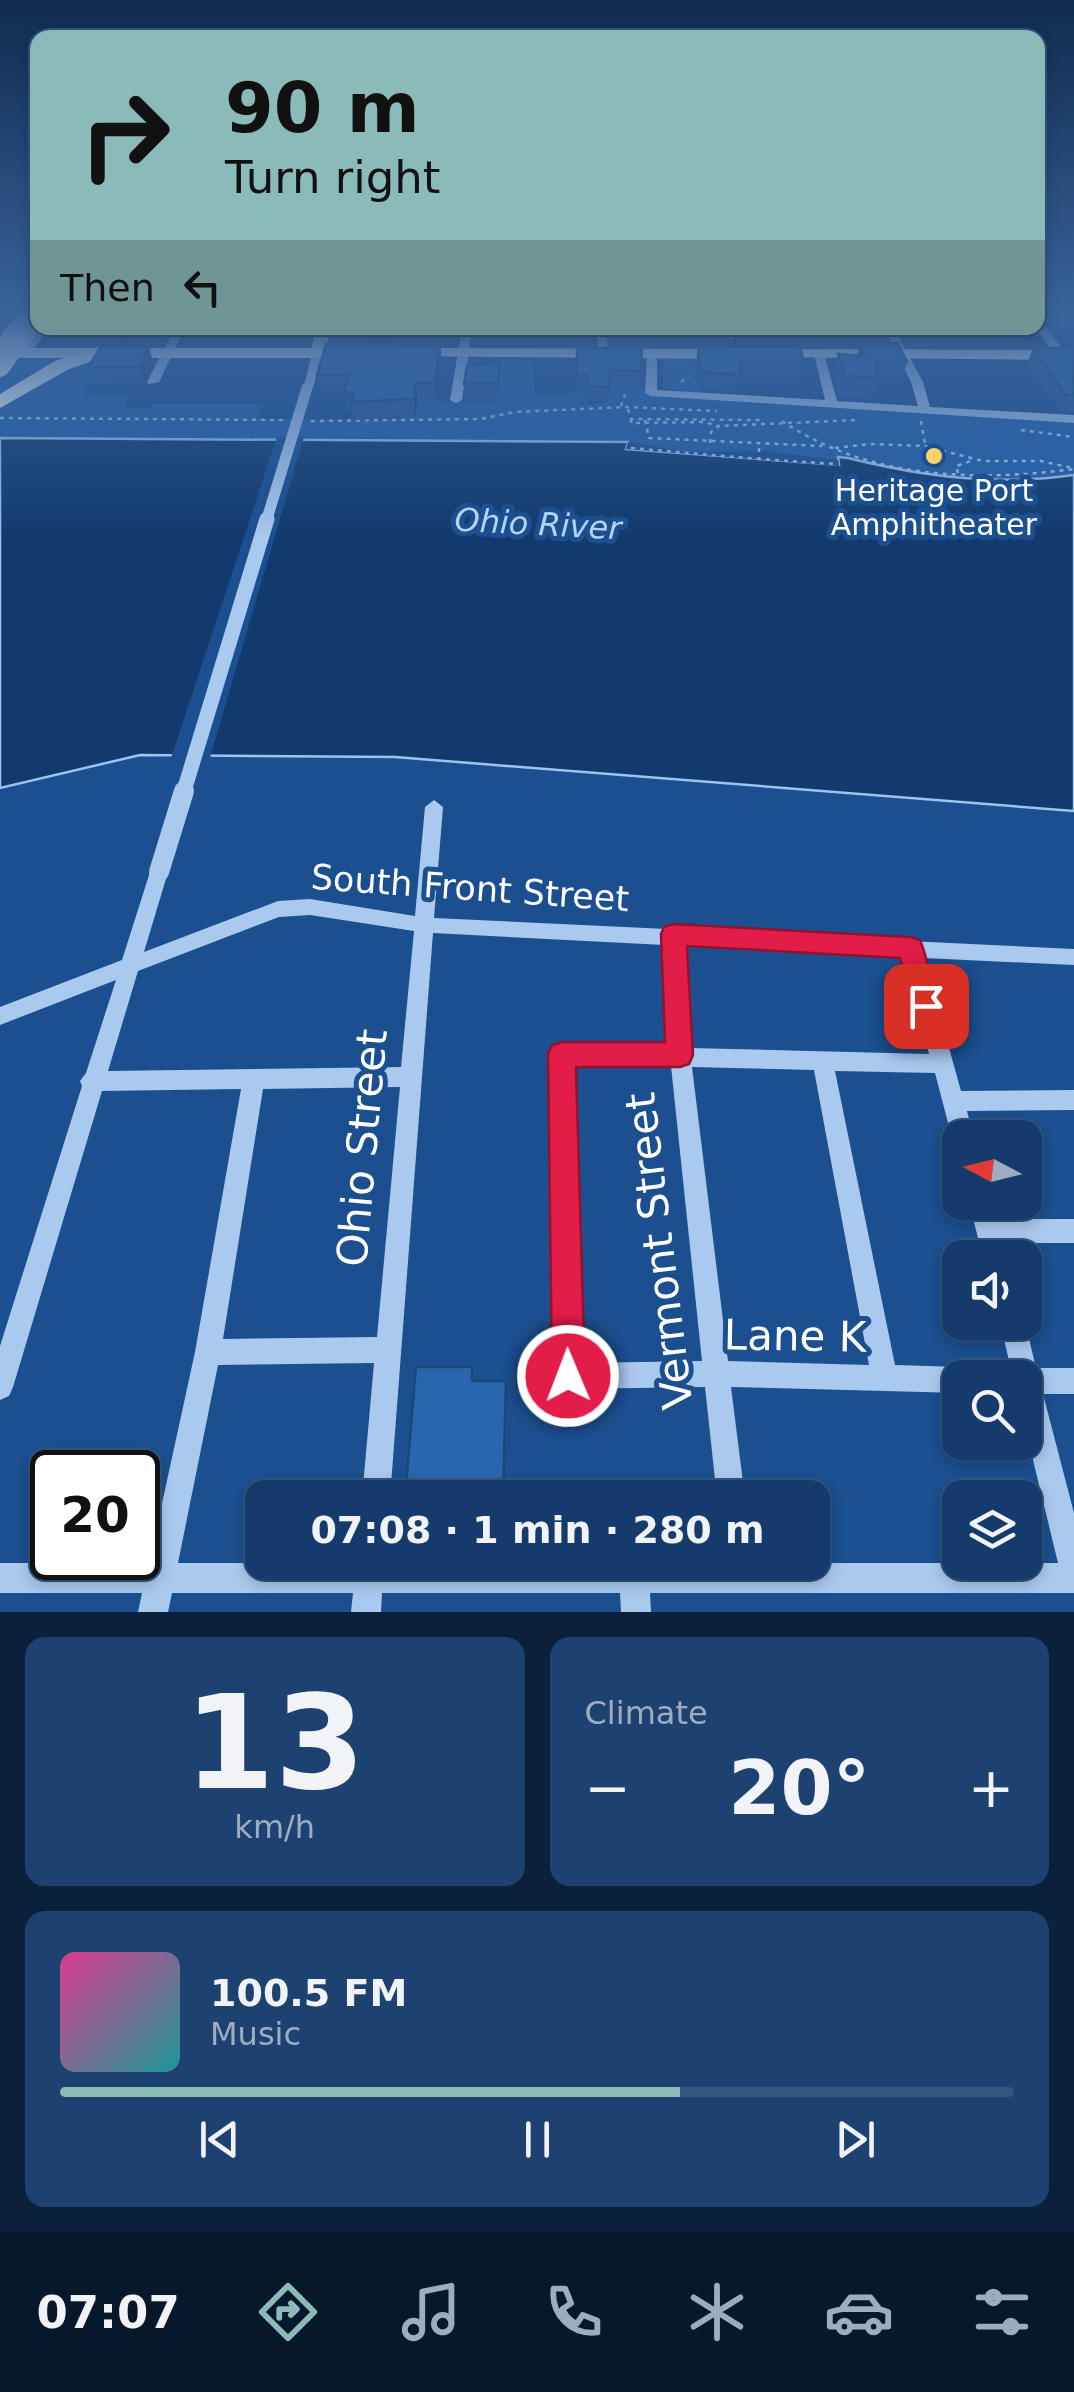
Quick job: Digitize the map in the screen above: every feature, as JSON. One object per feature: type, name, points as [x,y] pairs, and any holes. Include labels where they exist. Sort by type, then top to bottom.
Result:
[{"type":"highway","points":[[1,407],[28,388]]},
{"type":"street","points":[[0,1386],[306,388]]},
{"type":"street","points":[[456,400],[457,388]]},
{"type":"street","points":[[651,388],[651,393],[832,404],[923,416],[1074,419]]},
{"type":"street","points":[[828,388],[832,404]]},
{"type":"street","points":[[914,388],[923,416]]},
{"type":"street","name":"Ohio Street","points":[[377,1480],[434,806]]},
{"type":"street","name":"South Front Street","points":[[0,1016],[278,909],[310,907],[423,925],[673,934],[1074,957]]},
{"type":"street","name":"Vermont Street","points":[[673,934],[680,1055],[729,1480]]},
{"type":"street","points":[[910,948],[958,1120]]},
{"type":"street","name":"Lane K","points":[[680,1055],[562,1054],[568,1376],[716,1374],[942,1380]]},
{"type":"street","points":[[680,1055],[942,1064]]},
{"type":"street","points":[[823,1062],[885,1378]]},
{"type":"street","points":[[92,1081],[411,1076]]},
{"type":"street","points":[[245,1574],[160,1578],[208,1352],[254,1079]]},
{"type":"street","points":[[953,1100],[1074,1100]]},
{"type":"street","points":[[985,1220],[990,1240]]},
{"type":"street","points":[[988,1231],[1074,1230]]},
{"type":"street","points":[[208,1352],[387,1350]]},
{"type":"street","points":[[1042,1381],[1074,1381]]},
{"type":"street","points":[[1042,1444],[1074,1569]]},
{"type":"street","points":[[830,1572],[1074,1578]]},
{"type":"street","points":[[0,1578],[30,1578]]},
{"type":"street","points":[[154,1612],[160,1580]]},
{"type":"street","points":[[366,1612],[369,1580]]},
{"type":"street","points":[[634,1580],[636,1612]]},
{"type":"path","points":[[625,394],[624,407],[631,423],[689,417],[773,422]]},
{"type":"path","points":[[1,407],[285,420]]},
{"type":"path","points":[[308,421],[481,419],[514,412],[624,407],[724,411]]},
{"type":"path","points":[[923,416],[925,444]]},
{"type":"path","points":[[686,422],[689,417]]},
{"type":"path","points":[[645,420],[719,426],[868,420]]},
{"type":"path","points":[[645,420],[647,450]]},
{"type":"path","points":[[781,421],[823,446],[832,449],[880,464],[958,476],[1029,476],[1074,469],[1041,461],[974,459],[925,446],[872,444],[832,449]]},
{"type":"path","points":[[710,443],[711,432],[719,426]]},
{"type":"path","points":[[648,438],[823,446]]},
{"type":"path","points":[[758,446],[759,459]]},
{"type":"path","points":[[630,448],[836,464]]},
{"type":"path","points":[[958,476],[956,466],[971,464],[974,459]]},
{"type":"shaded area","points":[[0,388],[86,388],[83,394],[129,396],[124,408],[149,408],[152,404],[263,404],[256,419],[398,420],[418,401],[498,403],[499,388],[534,388],[534,395],[560,396],[587,390],[588,404],[608,402],[609,388],[651,388],[651,392],[1074,419],[1074,475],[1016,480],[960,478],[848,458],[839,466],[626,449],[628,442],[0,438]]},
{"type":"shaded area","points":[[665,388],[699,388],[699,392]]},
{"type":"water","name":"Ohio River","points":[[0,438],[628,442],[626,449],[839,465],[838,457],[848,458],[960,478],[1016,480],[1074,475],[1074,811],[395,757],[140,755],[0,788]]},
{"type":"pier","points":[[277,437],[304,437],[209,761],[170,761]]},
{"type":"pier","points":[[628,442],[689,452],[763,451],[838,460],[839,466],[626,449]]},
{"type":"building","points":[[345,388],[415,388],[414,399],[351,402],[354,392],[344,392]]},
{"type":"building","points":[[1060,388],[1074,388],[1074,395],[1065,395]]},
{"type":"building","points":[[416,1367],[472,1367],[472,1381],[506,1381],[503,1480],[407,1480]]},
{"type":"place","name":"Heritage Port Amphitheater","points":[[934,456]]},
{"type":"route","points":[[568,1376],[562,1054],[680,1055],[673,934],[910,948],[926,1006]]}]
